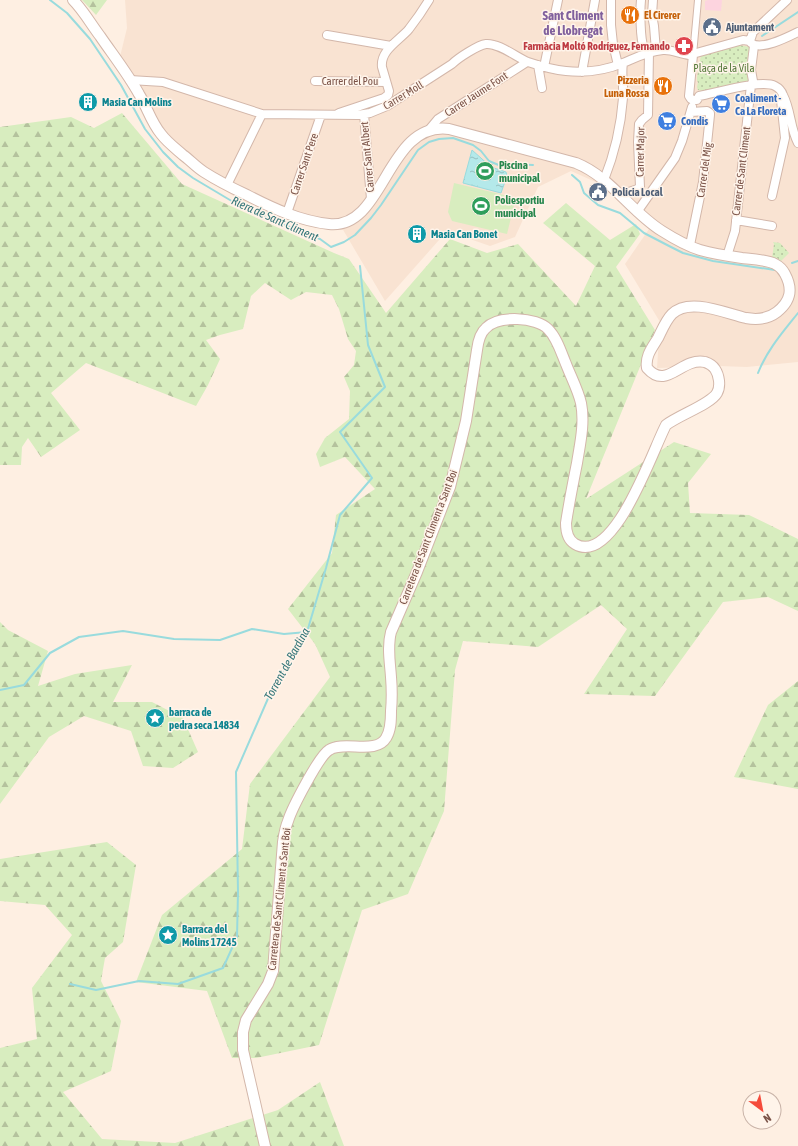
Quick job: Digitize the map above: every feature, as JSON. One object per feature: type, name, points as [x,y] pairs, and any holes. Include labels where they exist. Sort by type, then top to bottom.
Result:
[{"type":"street","points":[[72,0],[82,11],[130,80],[154,124],[170,144],[203,171],[272,208],[314,222],[339,224],[349,221],[362,212],[404,149],[417,137],[428,131],[439,128],[449,129],[576,164],[590,170],[604,180],[637,212],[662,231],[700,250],[727,256]]},
{"type":"street","points":[[333,114],[384,98],[388,95],[389,91],[381,63],[384,56],[391,46],[404,35],[429,0]]},
{"type":"street","points":[[542,88],[541,66],[558,0]]},
{"type":"street","points":[[582,72],[595,0]]},
{"type":"street","points":[[604,180],[613,154],[623,99],[622,69],[613,44],[611,0]]},
{"type":"street","points":[[641,0],[640,18],[643,43],[645,48],[652,52],[665,50],[683,55],[693,55],[743,40],[759,46],[777,42],[798,32]]},
{"type":"street","points":[[652,52],[654,26],[652,15],[654,0]]},
{"type":"street","points":[[637,212],[673,161],[682,141],[691,112],[694,97],[693,55],[698,0]]},
{"type":"street","points":[[751,85],[753,81],[751,70],[753,32],[787,0]]},
{"type":"street","points":[[327,35],[391,46]]},
{"type":"street","name":"Carrer Moll","points":[[130,80],[163,82],[262,114],[364,114],[386,106],[455,61],[487,44],[496,46],[527,62],[561,70],[582,72],[597,71],[621,64],[652,52]]},
{"type":"street","name":"Carrer Major","points":[[621,196],[626,192],[636,190],[640,187],[638,142],[639,124],[648,113],[652,52]]},
{"type":"street","name":"Carrer Jaume Font","points":[[428,131],[438,119],[527,62]]},
{"type":"street","name":"Carrer del Pou","points":[[314,81],[386,82]]},
{"type":"street","points":[[694,97],[751,85],[761,84],[777,86],[785,99],[792,129],[798,143]]},
{"type":"street","name":"Carrer de Sant Climent","points":[[727,256],[734,236],[751,85]]},
{"type":"street","points":[[772,196],[785,138],[781,91]]},
{"type":"street","name":"Carrer del Mig","points":[[690,246],[703,182],[710,115],[707,111],[691,112]]},
{"type":"street","points":[[227,185],[262,114]]},
{"type":"street","name":"Carrer Sant Albert","points":[[364,114],[371,199]]},
{"type":"street","name":"Carrer Sant Pere","points":[[287,213],[322,115]]},
{"type":"street","points":[[736,220],[772,226]]},
{"type":"street","name":"Carretera de Sant Climent a Sant Boi","points":[[266,1146],[243,1050],[243,1032],[246,1020],[268,984],[273,971],[283,842],[286,828],[290,814],[317,764],[328,750],[336,747],[376,746],[382,742],[388,734],[392,699],[388,649],[389,638],[417,572],[450,487],[466,421],[477,350],[482,332],[490,324],[498,321],[508,319],[530,320],[544,325],[556,340],[578,391],[583,420],[566,523],[567,532],[568,537],[573,543],[581,547],[588,548],[600,543],[621,518],[636,494],[666,425],[711,400],[718,392],[719,385],[715,369],[707,363],[694,362],[670,375],[662,377],[653,374],[647,368],[646,359],[671,315],[684,307],[699,306],[752,319],[764,318],[776,313],[787,302],[790,285],[784,272],[775,264],[727,256]]},
{"type":"shaded area","points":[[125,0],[798,0],[798,362],[747,367],[719,366],[657,368],[660,322],[625,264],[649,229],[600,184],[571,171],[538,187],[515,237],[490,246],[447,231],[385,301],[342,228],[316,228],[240,200],[192,170],[160,141],[117,69],[127,28]]},
{"type":"shaded area","points":[[722,0],[721,11],[705,10],[705,1]]},
{"type":"green space","points":[[82,0],[107,0],[96,15]]},
{"type":"green space","name":"Plaça de la Vila","points":[[739,45],[750,47],[746,67],[749,81],[703,91],[698,90],[697,77],[701,55]]},
{"type":"green space","points":[[122,113],[182,184],[349,259],[386,313],[450,239],[487,253],[518,244],[576,306],[595,266],[543,223],[566,203],[610,240],[636,224],[640,234],[616,267],[655,330],[586,499],[674,442],[711,454],[688,483],[690,513],[749,515],[798,539],[798,611],[768,597],[723,602],[655,696],[584,694],[627,629],[601,605],[538,647],[463,641],[455,670],[444,811],[408,894],[362,910],[319,1045],[256,1058],[232,1058],[207,991],[136,982],[162,915],[242,849],[250,784],[330,677],[315,644],[288,609],[332,553],[336,515],[375,489],[345,457],[320,467],[316,454],[325,438],[349,419],[350,391],[344,377],[354,365],[356,351],[348,339],[339,309],[332,295],[306,292],[291,300],[265,283],[251,296],[243,329],[206,340],[220,359],[196,406],[86,363],[51,393],[80,430],[41,457],[28,438],[22,447],[21,465],[0,465],[0,127],[71,117],[94,128]]},
{"type":"green space","name":"Poliesportiu municipal","points":[[454,183],[508,196],[508,199],[515,201],[507,234],[452,221],[448,212]]},
{"type":"green space","points":[[773,242],[780,243],[789,253],[781,261],[777,258],[772,258]]},
{"type":"green space","points":[[0,622],[8,630],[48,651],[38,686],[75,674],[132,665],[113,702],[152,702],[183,718],[198,752],[173,768],[143,766],[131,731],[84,716],[49,737],[0,804]]},
{"type":"green space","points":[[798,681],[798,789],[734,777],[768,705]]},
{"type":"green space","points":[[107,842],[136,865],[123,942],[105,958],[101,981],[121,1021],[111,1071],[63,1092],[102,1139],[175,1143],[278,1110],[320,1082],[344,1146],[0,1146],[0,1048],[37,1039],[32,988],[72,935],[45,905],[0,901],[0,859]]},
{"type":"water","name":"Piscina municipal","points":[[472,150],[491,167],[506,172],[507,176],[501,193],[463,183]]},
{"type":"waterway","name":"Riera de Sant Climent","points":[[50,0],[67,13],[90,39],[121,85],[145,129],[163,152],[178,167],[193,178],[240,206],[320,239],[331,247],[344,242],[355,235],[371,218],[418,150],[429,142],[439,139],[453,138],[473,145],[481,151],[489,161],[501,166],[513,164],[533,165]]},
{"type":"waterway","points":[[762,36],[798,12]]},
{"type":"waterway","name":"Riera de Sant Climent","points":[[572,175],[580,182],[584,193],[598,205],[620,213],[644,233],[683,253],[713,261],[775,270]]},
{"type":"waterway","name":"Riera de Sant Climent","points":[[792,263],[798,261]]},
{"type":"waterway","name":"Torrent de Bardina","points":[[70,984],[96,990],[139,981],[178,984],[223,968],[237,937],[238,892],[236,772],[273,687],[307,632],[340,515],[372,478],[340,432],[385,387],[368,345],[360,266]]},
{"type":"waterway","name":"Riera de Sant Climent","points":[[758,373],[771,349],[798,313]]},
{"type":"waterway","points":[[0,690],[24,685],[50,653],[79,637],[123,631],[174,639],[220,640],[252,629],[284,634],[307,632]]},
{"type":"place","name":"El Cirerer","points":[[630,15]]},
{"type":"place","name":"Ajuntament","points":[[712,27]]},
{"type":"place","name":"Farmàcia Moltó Rodríguez, Fernando","points":[[684,46]]},
{"type":"place","name":"Pizzeria Luna Rossa","points":[[663,86]]},
{"type":"place","name":"Masia Can Molins","points":[[88,102]]},
{"type":"place","name":"Coaliment - Ca La Floreta","points":[[721,104]]},
{"type":"place","name":"Condis","points":[[667,121]]},
{"type":"place","name":"Piscina municipal","points":[[485,171]]},
{"type":"place","name":"Policia Local","points":[[598,192]]},
{"type":"place","name":"Poliesportiu municipal","points":[[481,206]]},
{"type":"place","name":"Masia Can Bonet","points":[[417,234]]},
{"type":"place","name":"barraca de pedra seca 14834","points":[[155,718]]},
{"type":"place","name":"Barraca del Molins 17245","points":[[168,935]]},
{"type":"district","name":"Sant Climent de Llobregat","points":[[573,22]]}]
